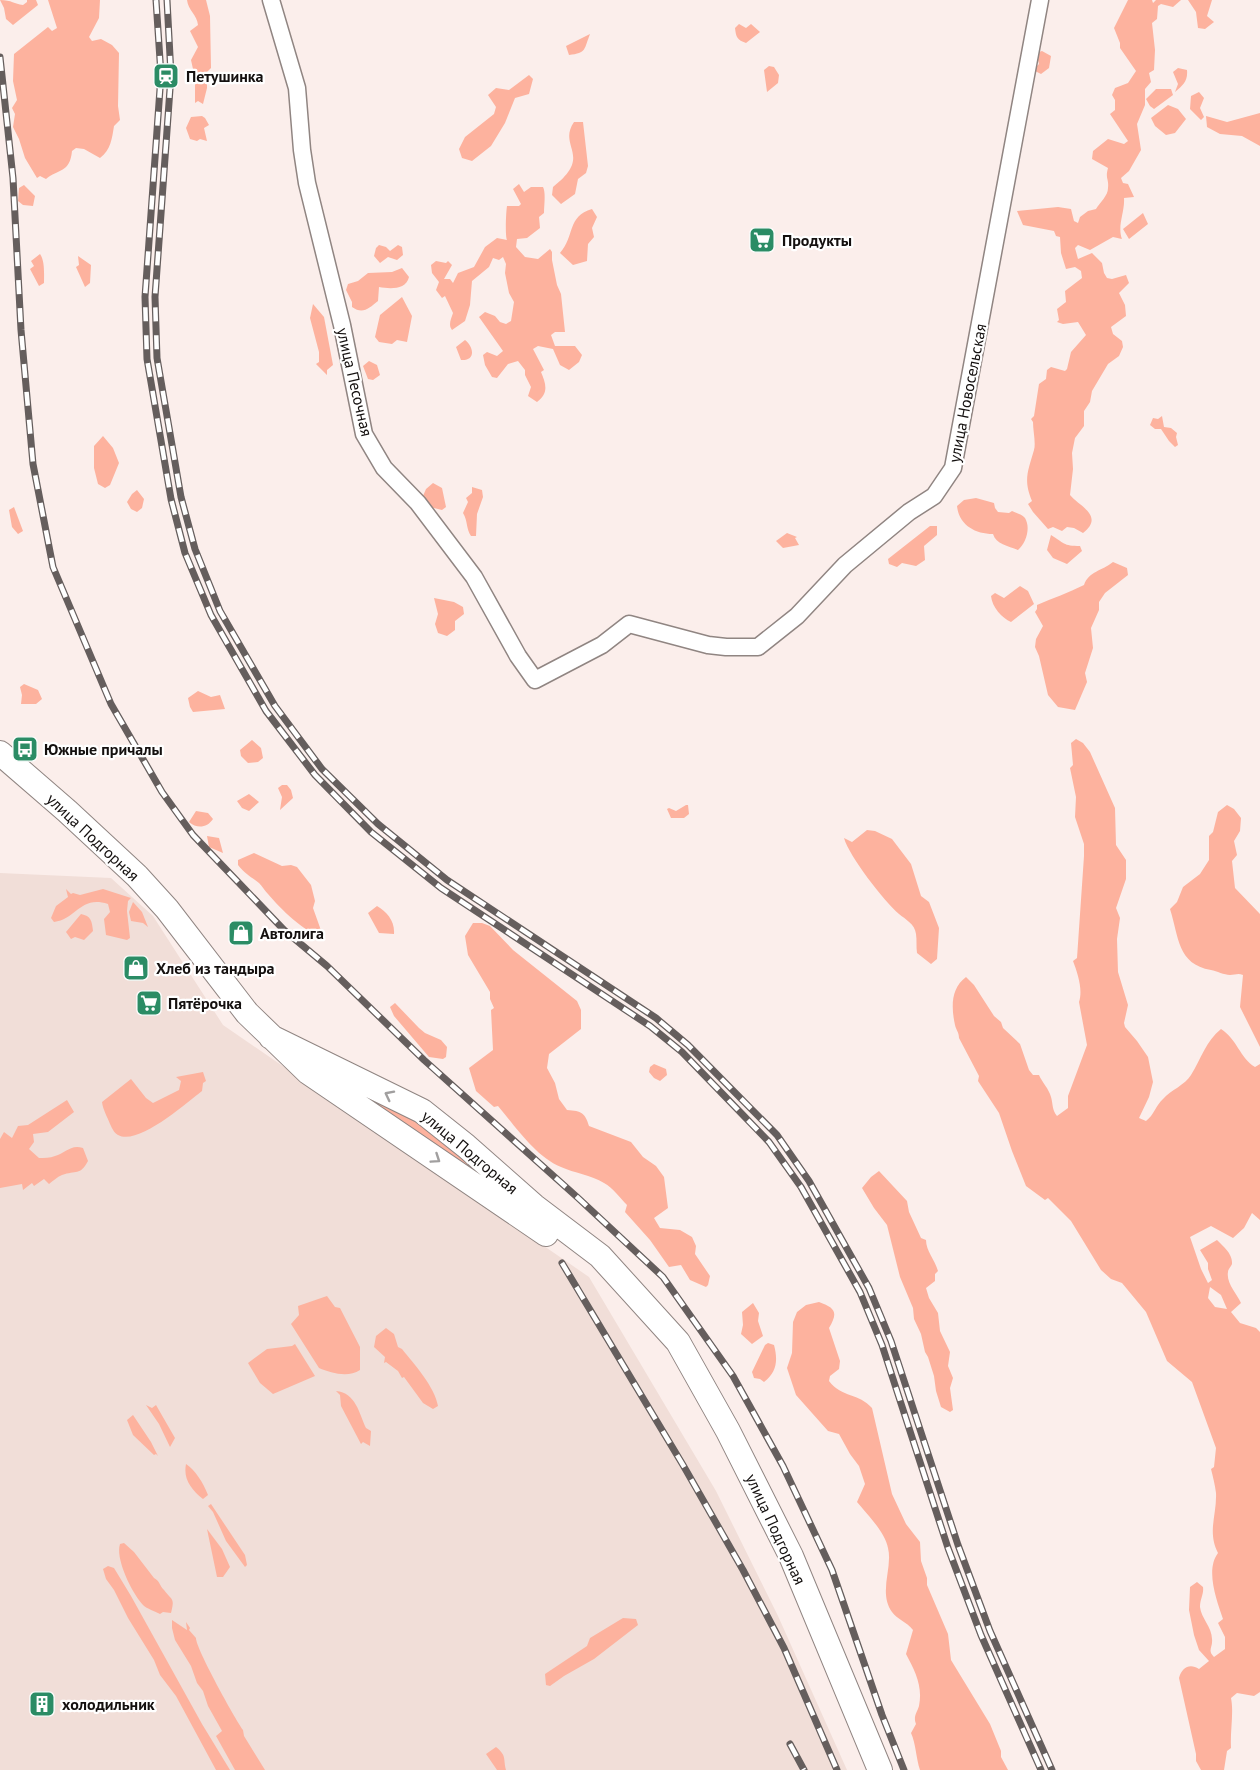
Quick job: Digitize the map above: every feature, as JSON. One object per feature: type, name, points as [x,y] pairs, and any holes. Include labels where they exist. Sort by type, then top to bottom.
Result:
[{"type":"main road","name":"улица Подгорная","points":[[0,753],[137,876],[174,918],[239,1004],[318,1079],[492,1196],[644,1304]]},
{"type":"main road","name":"улица Подгорная","points":[[272,1037],[422,1111],[534,1206],[600,1256],[678,1342],[733,1441],[791,1556],[880,1770]]},
{"type":"street","name":"улица Песочная","points":[[271,0],[297,88],[307,183],[342,325],[364,434],[384,468],[418,503],[474,577],[518,656],[535,680],[602,645]]},
{"type":"street","name":"улица Новосельская","points":[[602,645],[629,624],[708,645],[758,647],[797,616],[845,565],[909,512],[934,496],[953,468],[1040,0]]},
{"type":"shaded area","points":[[0,0],[23,5],[27,0],[36,0],[38,5],[13,25],[6,19]]},
{"type":"shaded area","points":[[48,0],[100,0],[99,18],[89,37],[92,41],[101,39],[112,45],[119,53],[120,120],[114,126],[109,148],[104,155],[100,158],[84,149],[76,148],[72,151],[66,167],[46,179],[40,176],[37,178],[25,158],[13,127],[15,114],[12,108],[17,100],[13,81],[14,54],[48,27],[52,31],[57,28]]},
{"type":"shaded area","points":[[187,0],[206,0],[210,16],[211,68],[207,72],[207,88],[203,104],[198,101],[195,103],[195,78],[191,60],[198,47],[190,31],[198,25]]},
{"type":"shaded area","points":[[1128,0],[1152,0],[1153,3],[1156,0],[1181,0],[1173,7],[1161,4],[1158,6],[1157,19],[1152,23],[1155,50],[1154,70],[1149,73],[1151,82],[1145,89],[1145,105],[1137,124],[1141,150],[1129,171],[1121,178],[1123,183],[1128,184],[1134,197],[1124,198],[1120,229],[1122,239],[1113,237],[1090,250],[1078,245],[1075,248],[1078,259],[1092,253],[1102,263],[1107,278],[1126,275],[1129,283],[1119,293],[1125,305],[1126,316],[1111,327],[1113,334],[1122,341],[1123,347],[1119,356],[1108,364],[1092,391],[1090,402],[1084,411],[1084,426],[1075,438],[1072,453],[1070,495],[1088,512],[1092,521],[1083,533],[1067,527],[1062,531],[1053,527],[1048,529],[1028,504],[1032,501],[1027,476],[1035,444],[1031,419],[1034,416],[1039,384],[1046,379],[1047,370],[1051,367],[1065,371],[1071,352],[1086,335],[1078,322],[1063,324],[1057,322],[1059,320],[1057,309],[1066,302],[1065,291],[1082,278],[1081,271],[1075,267],[1066,269],[1061,253],[1060,237],[1056,236],[1054,231],[1023,225],[1017,211],[1058,207],[1071,209],[1074,221],[1078,223],[1080,217],[1096,209],[1107,194],[1108,168],[1092,159],[1093,151],[1108,139],[1124,144],[1128,141],[1110,114],[1115,110],[1115,100],[1112,95],[1115,88],[1128,83],[1136,71],[1120,48],[1114,28]]},
{"type":"shaded area","points":[[1188,0],[1212,0],[1207,16],[1214,22],[1205,29],[1198,28],[1196,12]]},
{"type":"shaded area","points":[[739,24],[746,28],[751,24],[760,32],[746,43],[743,42],[736,34],[735,28]]},
{"type":"shaded area","points":[[590,34],[582,51],[569,55],[566,46]]},
{"type":"shaded area","points":[[1042,51],[1051,56],[1049,68],[1041,74],[1033,70],[1039,64],[1036,53]]},
{"type":"shaded area","points":[[769,66],[774,67],[779,75],[778,83],[767,92],[764,70]]},
{"type":"shaded area","points":[[1178,68],[1187,70],[1187,77],[1175,92],[1178,84],[1173,72]]},
{"type":"shaded area","points":[[529,75],[533,79],[529,94],[515,98],[505,123],[491,146],[472,161],[462,158],[459,149],[465,137],[494,114],[496,107],[488,95],[496,88],[509,90]]},
{"type":"shaded area","points":[[1156,89],[1171,89],[1173,95],[1154,109],[1146,99]]},
{"type":"shaded area","points":[[1199,92],[1204,98],[1200,108],[1204,117],[1201,120],[1190,109],[1191,96]]},
{"type":"shaded area","points":[[1168,105],[1178,109],[1186,119],[1175,133],[1166,135],[1155,126],[1151,118]]},
{"type":"shaded area","points":[[1260,113],[1260,146],[1242,136],[1220,134],[1207,127],[1206,116],[1227,122]]},
{"type":"shaded area","points":[[202,116],[209,125],[204,128],[207,141],[190,139],[186,128],[191,117]]},
{"type":"shaded area","points":[[574,122],[583,122],[588,166],[586,173],[578,179],[575,194],[561,204],[552,195],[553,187],[571,167],[573,159],[569,138]]},
{"type":"shaded area","points":[[519,184],[524,192],[531,187],[543,187],[545,196],[544,213],[539,217],[540,228],[527,238],[517,239],[516,247],[525,257],[538,259],[550,249],[552,252],[557,285],[561,294],[565,332],[555,332],[551,335],[555,346],[575,346],[582,355],[579,362],[569,370],[560,365],[553,349],[538,346],[533,349],[544,370],[541,372],[545,392],[537,402],[528,396],[531,387],[525,370],[518,361],[508,364],[497,378],[492,377],[485,365],[483,355],[487,352],[497,356],[503,351],[479,317],[485,312],[495,316],[500,322],[506,324],[511,321],[514,302],[509,293],[505,273],[506,264],[503,257],[499,260],[493,258],[489,267],[472,281],[470,305],[465,321],[452,330],[450,324],[453,313],[445,296],[442,298],[436,290],[439,282],[432,273],[431,265],[436,261],[446,263],[448,261],[452,265],[444,279],[450,279],[453,283],[458,273],[474,267],[485,247],[497,238],[507,240],[507,206],[521,204],[513,189]]},
{"type":"shaded area","points":[[24,185],[35,196],[33,206],[23,205],[18,201],[19,188]]},
{"type":"shaded area","points":[[592,209],[597,217],[592,228],[594,237],[588,244],[587,261],[573,265],[560,253],[579,216]]},
{"type":"shaded area","points":[[1143,213],[1148,224],[1129,239],[1123,229]]},
{"type":"shaded area","points":[[379,245],[390,251],[398,245],[402,247],[403,255],[397,260],[388,257],[380,263],[374,256]]},
{"type":"shaded area","points":[[40,254],[44,283],[39,286],[30,269],[34,266],[31,261]]},
{"type":"shaded area","points":[[78,256],[91,265],[90,283],[85,287],[76,267],[79,265]]},
{"type":"shaded area","points":[[402,268],[409,277],[405,284],[393,288],[379,287],[378,301],[366,310],[352,307],[346,290],[348,284],[358,281],[368,273],[392,272]]},
{"type":"shaded area","points":[[402,297],[412,316],[407,342],[397,340],[392,344],[379,342],[375,337],[380,315]]},
{"type":"shaded area","points":[[313,304],[324,317],[333,365],[327,370],[327,375],[316,364],[319,362],[319,352],[310,318]]},
{"type":"shaded area","points":[[465,340],[472,353],[466,360],[461,360],[456,347]]},
{"type":"shaded area","points":[[369,361],[377,365],[380,375],[373,380],[368,379],[363,366]]},
{"type":"shaded area","points":[[1162,416],[1164,427],[1171,428],[1177,433],[1178,445],[1175,447],[1161,429],[1155,429],[1150,425],[1153,418],[1158,419]]},
{"type":"shaded area","points":[[103,436],[113,448],[119,463],[110,485],[105,488],[98,484],[94,468],[94,446]]},
{"type":"shaded area","points":[[433,483],[442,488],[446,507],[442,510],[430,507],[423,496],[426,489]]},
{"type":"shaded area","points":[[472,487],[482,490],[483,497],[477,514],[476,536],[471,536],[469,533],[463,513],[468,502],[466,498],[472,493]]},
{"type":"shaded area","points":[[137,490],[144,499],[142,508],[137,512],[131,509],[127,502]]},
{"type":"shaded area","points":[[976,498],[994,503],[998,512],[1012,511],[1025,518],[1028,526],[1027,535],[1018,550],[1006,546],[993,534],[974,530],[965,523],[958,513],[957,506],[964,500]]},
{"type":"shaded area","points":[[14,507],[23,531],[18,534],[12,527],[9,510]]},
{"type":"shaded area","points":[[930,526],[937,526],[937,535],[924,546],[925,560],[916,566],[902,563],[897,567],[889,564],[888,559]]},
{"type":"shaded area","points":[[787,533],[797,537],[795,538],[799,545],[783,548],[776,541]]},
{"type":"shaded area","points":[[1051,535],[1067,545],[1080,546],[1082,551],[1067,564],[1053,558],[1047,550]]},
{"type":"shaded area","points":[[1113,562],[1127,568],[1128,575],[1105,593],[1099,602],[1099,610],[1091,628],[1093,648],[1085,673],[1087,682],[1075,710],[1058,707],[1048,695],[1035,647],[1036,639],[1043,626],[1035,612],[1037,605],[1084,585],[1092,574]]},
{"type":"shaded area","points":[[1020,586],[1028,591],[1034,604],[1011,622],[998,612],[991,596],[995,593],[1004,598]]},
{"type":"shaded area","points":[[434,598],[454,602],[463,607],[464,614],[455,621],[455,630],[447,636],[438,633],[435,624],[438,614]]},
{"type":"shaded area","points":[[24,684],[38,690],[42,699],[36,704],[21,704],[20,687]]},
{"type":"shaded area","points":[[198,691],[211,697],[220,695],[225,709],[193,712],[188,698]]},
{"type":"shaded area","points":[[1076,739],[1083,743],[1090,752],[1115,808],[1116,845],[1126,860],[1126,879],[1116,908],[1120,918],[1117,939],[1118,972],[1128,1005],[1124,1023],[1148,1057],[1153,1082],[1139,1118],[1146,1121],[1163,1099],[1188,1079],[1208,1045],[1221,1029],[1250,1063],[1255,1067],[1260,1064],[1260,1220],[1252,1213],[1244,1228],[1233,1238],[1211,1226],[1190,1237],[1208,1283],[1212,1280],[1208,1263],[1200,1250],[1217,1240],[1227,1250],[1232,1260],[1228,1271],[1229,1280],[1241,1303],[1231,1312],[1240,1323],[1256,1328],[1260,1332],[1260,1692],[1254,1696],[1237,1693],[1231,1698],[1231,1748],[1227,1751],[1224,1770],[1201,1770],[1196,1761],[1179,1678],[1187,1667],[1192,1666],[1199,1669],[1209,1661],[1199,1650],[1189,1610],[1190,1587],[1197,1582],[1203,1587],[1200,1607],[1212,1635],[1211,1652],[1214,1657],[1225,1649],[1225,1637],[1218,1623],[1223,1619],[1212,1577],[1214,1560],[1218,1553],[1213,1537],[1216,1493],[1211,1469],[1214,1467],[1216,1448],[1192,1382],[1167,1361],[1146,1312],[1122,1283],[1111,1279],[1101,1270],[1071,1221],[1048,1198],[1045,1200],[1026,1186],[999,1113],[978,1081],[979,1076],[955,1027],[953,998],[957,987],[966,977],[974,985],[994,1016],[1001,1022],[1003,1028],[1020,1044],[1029,1070],[1033,1075],[1039,1075],[1049,1091],[1057,1116],[1068,1108],[1068,1096],[1087,1045],[1079,1002],[1079,982],[1073,961],[1077,958],[1084,844],[1075,817],[1076,797],[1070,768],[1073,765],[1071,743]],"holes":[[[1210,1287],[1221,1295],[1227,1309],[1215,1307],[1208,1298]]]},
{"type":"shaded area","points":[[252,740],[261,748],[263,758],[258,762],[248,763],[241,756],[240,750]]},
{"type":"shaded area","points":[[287,785],[293,798],[280,810],[282,797],[278,788]]},
{"type":"shaded area","points":[[249,794],[259,802],[249,811],[242,808],[237,801]]},
{"type":"shaded area","points":[[688,805],[689,814],[684,818],[671,818],[667,809],[676,811]]},
{"type":"shaded area","points":[[1227,805],[1234,809],[1241,818],[1240,831],[1234,841],[1237,855],[1232,861],[1235,888],[1260,914],[1260,1047],[1240,1007],[1243,975],[1225,974],[1200,967],[1192,962],[1181,948],[1170,909],[1177,902],[1183,887],[1200,874],[1209,860],[1209,836],[1213,832],[1218,812]]},
{"type":"shaded area","points":[[196,811],[208,813],[213,819],[205,826],[192,824],[189,822]]},
{"type":"shaded area","points":[[867,830],[892,839],[911,864],[921,896],[929,902],[939,928],[937,959],[931,964],[917,953],[914,927],[876,889],[847,846],[844,838],[852,842]]},
{"type":"shaded area","points":[[207,836],[219,838],[223,853],[209,847]]},
{"type":"shaded area","points":[[254,853],[282,866],[297,867],[311,885],[315,901],[313,908],[323,936],[308,931],[293,920],[259,883],[238,865],[238,860]]},
{"type":"shaded area","points":[[0,873],[111,878],[153,916],[223,1025],[589,1277],[716,1491],[778,1616],[847,1770],[0,1770]]},
{"type":"shaded area","points":[[66,889],[71,894],[80,895],[103,889],[131,898],[128,901],[127,911],[130,938],[127,940],[106,935],[104,919],[110,912],[108,904],[99,902],[85,905],[68,917],[54,922],[51,918],[56,906],[68,897]]},
{"type":"shaded area","points":[[133,902],[142,912],[148,927],[143,923],[131,921],[129,912]]},
{"type":"shaded area","points":[[377,906],[390,917],[394,934],[379,933],[368,913]]},
{"type":"shaded area","points":[[81,914],[90,920],[93,931],[84,940],[75,937],[71,939],[66,932]]},
{"type":"shaded area","points":[[473,923],[490,926],[513,950],[577,1001],[581,1010],[581,1029],[549,1054],[547,1068],[555,1083],[559,1099],[567,1110],[582,1114],[589,1126],[631,1142],[643,1157],[656,1166],[664,1177],[668,1208],[654,1218],[660,1228],[680,1230],[692,1237],[696,1246],[695,1254],[710,1276],[706,1287],[690,1280],[681,1265],[669,1267],[650,1240],[625,1212],[627,1205],[610,1188],[594,1178],[561,1167],[543,1156],[526,1140],[498,1106],[494,1107],[476,1091],[469,1068],[493,1050],[491,1010],[494,1008],[490,992],[468,955],[465,936]]},
{"type":"shaded area","points":[[395,1003],[425,1033],[441,1040],[447,1047],[446,1057],[443,1059],[429,1057],[394,1016],[390,1007]]},
{"type":"shaded area","points":[[310,1063],[427,1124],[509,1198]]},
{"type":"shaded area","points":[[654,1064],[666,1069],[667,1075],[660,1081],[649,1072],[650,1067]]},
{"type":"shaded area","points":[[203,1072],[206,1081],[203,1083],[202,1091],[173,1114],[137,1135],[127,1137],[115,1133],[102,1102],[131,1079],[153,1103],[179,1090],[181,1081],[176,1077]]},
{"type":"shaded area","points":[[67,1100],[74,1112],[48,1132],[33,1134],[34,1142],[29,1149],[39,1158],[43,1158],[59,1155],[75,1147],[83,1148],[88,1161],[85,1166],[80,1171],[60,1176],[49,1184],[44,1179],[34,1186],[32,1183],[23,1190],[22,1184],[0,1188],[0,1139],[4,1132],[12,1138],[18,1126],[28,1125]]},
{"type":"shaded area","points":[[879,1171],[907,1201],[909,1212],[921,1238],[926,1240],[927,1248],[938,1271],[935,1274],[935,1281],[926,1288],[938,1313],[940,1331],[950,1352],[948,1366],[953,1378],[950,1388],[953,1410],[950,1412],[941,1407],[934,1376],[914,1319],[913,1308],[900,1277],[887,1225],[862,1188]]},
{"type":"shaded area","points":[[327,1296],[335,1307],[340,1308],[360,1347],[360,1370],[350,1374],[329,1372],[319,1368],[291,1324],[299,1315],[298,1306]]},
{"type":"shaded area","points":[[819,1302],[829,1306],[834,1312],[829,1328],[840,1361],[839,1369],[830,1376],[829,1381],[839,1390],[862,1400],[872,1408],[892,1494],[906,1524],[920,1542],[921,1561],[927,1585],[948,1634],[951,1660],[990,1724],[1008,1770],[920,1770],[911,1733],[916,1724],[915,1717],[920,1692],[915,1673],[906,1654],[913,1630],[892,1612],[888,1604],[886,1588],[888,1548],[875,1524],[857,1502],[865,1484],[859,1466],[839,1434],[828,1431],[796,1395],[787,1368],[792,1353],[793,1322],[797,1312],[806,1305]]},
{"type":"shaded area","points":[[753,1303],[759,1313],[758,1321],[763,1336],[752,1344],[741,1334],[742,1312]]},
{"type":"shaded area","points":[[386,1328],[394,1334],[398,1347],[402,1349],[428,1384],[438,1406],[433,1409],[423,1403],[404,1377],[402,1378],[398,1371],[386,1362],[384,1363],[385,1357],[374,1347],[376,1336]]},
{"type":"shaded area","points":[[768,1343],[774,1345],[776,1361],[772,1374],[764,1382],[754,1378],[752,1372]]},
{"type":"shaded area","points":[[295,1344],[315,1376],[273,1394],[260,1383],[248,1363],[267,1349]]},
{"type":"shaded area","points":[[336,1391],[348,1396],[356,1405],[366,1428],[371,1431],[370,1446],[363,1442],[361,1444],[341,1406],[340,1395]]},
{"type":"shaded area","points":[[146,1405],[152,1408],[156,1405],[175,1438],[170,1447],[159,1424]]},
{"type":"shaded area","points":[[133,1415],[158,1456],[154,1455],[133,1435],[127,1420]]},
{"type":"shaded area","points":[[186,1464],[196,1473],[206,1490],[208,1495],[203,1499],[189,1483]]},
{"type":"shaded area","points":[[211,1504],[245,1555],[247,1565],[245,1567],[226,1541],[208,1506]]},
{"type":"shaded area","points":[[207,1529],[222,1549],[230,1567],[223,1577],[217,1577]]},
{"type":"shaded area","points":[[124,1543],[134,1552],[172,1600],[171,1613],[160,1614],[139,1600],[122,1567],[119,1550],[120,1544]]},
{"type":"shaded area","points":[[108,1566],[114,1568],[131,1596],[230,1770],[216,1770],[176,1696],[160,1675],[154,1660],[106,1579],[103,1569]]},
{"type":"shaded area","points":[[623,1618],[636,1619],[638,1625],[594,1659],[550,1686],[546,1685],[545,1674],[587,1646],[590,1638]]},
{"type":"shaded area","points":[[172,1620],[187,1630],[186,1622],[190,1628],[216,1683],[265,1770],[235,1770],[216,1736],[222,1731],[197,1683],[191,1666],[175,1640]]},
{"type":"shaded area","points":[[496,1747],[503,1755],[506,1770],[497,1770],[486,1754]]},
{"type":"railway","points":[[156,0],[161,75],[145,297],[147,359],[171,499],[185,553],[211,615],[266,711],[315,775],[371,832],[441,888],[650,1026],[682,1052],[769,1142],[801,1187],[860,1292],[882,1345],[948,1548],[981,1635],[1041,1770]]},
{"type":"railway","points":[[167,0],[171,75],[155,297],[157,358],[181,497],[195,549],[220,611],[275,706],[322,769],[378,824],[447,880],[656,1018],[688,1045],[777,1135],[809,1181],[869,1288],[891,1341],[958,1545],[990,1631],[1052,1770]]},
{"type":"railway","points":[[0,57],[13,178],[21,330],[33,464],[53,567],[111,704],[162,792],[193,835],[284,930],[327,966],[424,1060],[663,1277],[733,1376],[783,1466],[832,1570],[882,1715],[904,1770]]},
{"type":"railway","points":[[562,1263],[743,1570],[784,1648],[837,1770]]},
{"type":"railway","points":[[790,1744],[804,1770]]},
{"type":"place","name":"Петушинка","points":[[166,76]]},
{"type":"place","name":"Продукты","points":[[762,240]]},
{"type":"place","name":"Южные причалы","points":[[25,749]]},
{"type":"place","name":"Автолига","points":[[241,933]]},
{"type":"place","name":"Хлеб из тандыра","points":[[136,968]]},
{"type":"place","name":"Пятёрочка","points":[[149,1003]]},
{"type":"place","name":"холодильник","points":[[42,1704]]}]
